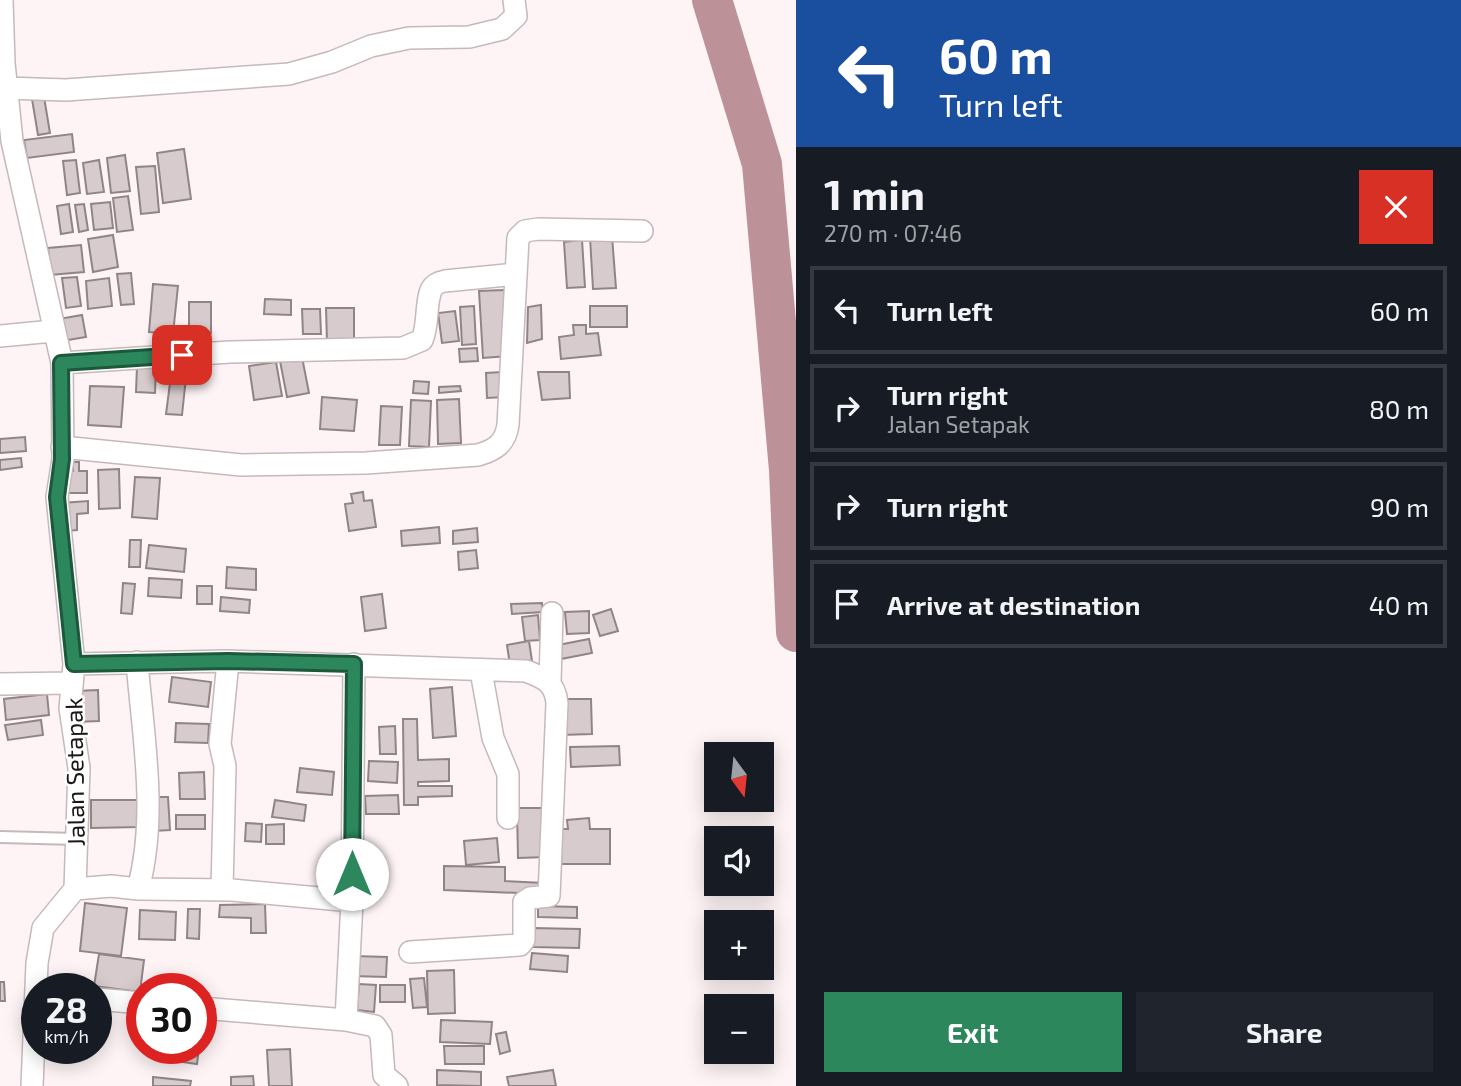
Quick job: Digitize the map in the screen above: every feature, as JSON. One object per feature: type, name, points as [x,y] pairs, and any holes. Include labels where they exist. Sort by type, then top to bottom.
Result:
[{"type":"street","name":"Jalan Setapak","points":[[2,0],[6,88],[12,141],[61,363],[62,459],[57,497],[73,673],[70,708],[79,768],[75,889]]},
{"type":"street","points":[[6,88],[66,90],[289,74],[332,62],[371,46],[409,38],[469,37],[502,29],[516,16],[514,0]]},
{"type":"street","points":[[62,447],[241,465],[366,463],[478,455],[493,451],[507,434],[518,238],[525,231],[642,231]]},
{"type":"street","points":[[61,363],[230,352],[403,348],[422,340],[427,330],[431,290],[436,284],[516,274]]},
{"type":"street","points":[[0,336],[53,331]]},
{"type":"street","points":[[410,952],[520,945],[524,940],[524,902],[530,898],[549,896],[557,703],[556,693],[550,682],[552,613]]},
{"type":"street","points":[[0,684],[137,662],[228,661],[526,671],[550,682]]},
{"type":"street","points":[[222,889],[225,766],[220,744],[228,661]]},
{"type":"street","points":[[137,662],[148,828],[146,858],[138,889]]},
{"type":"street","points":[[346,1020],[352,901],[354,664]]},
{"type":"street","points":[[481,671],[493,738],[508,774],[508,818]]},
{"type":"street","points":[[37,973],[43,928],[75,889],[111,886],[138,889],[222,889],[352,901]]},
{"type":"street","points":[[217,1008],[346,1020],[375,1026],[382,1035],[384,1075],[397,1086]]},
{"type":"street","points":[[32,1086],[33,1064]]},
{"type":"lane","points":[[0,837],[76,839]]},
{"type":"building","points":[[44,97],[50,133],[38,135],[32,99]]},
{"type":"building","points":[[72,134],[74,152],[27,158],[24,140]]},
{"type":"building","points":[[184,149],[191,199],[163,203],[157,153]]},
{"type":"building","points":[[125,155],[130,191],[111,193],[107,158]]},
{"type":"building","points":[[76,160],[80,193],[67,195],[63,161]]},
{"type":"building","points":[[99,160],[104,192],[87,194],[83,163]]},
{"type":"building","points":[[155,166],[159,212],[141,214],[136,167]]},
{"type":"building","points":[[128,196],[133,230],[117,232],[113,198]]},
{"type":"building","points":[[110,202],[113,228],[94,230],[91,204]]},
{"type":"building","points":[[69,204],[73,232],[61,234],[57,206]]},
{"type":"building","points":[[84,204],[88,230],[79,232],[75,205]]},
{"type":"building","points":[[113,235],[118,267],[93,272],[88,239]]},
{"type":"building","points":[[612,236],[616,288],[593,289],[590,237]]},
{"type":"building","points":[[582,240],[585,287],[567,288],[564,242]]},
{"type":"building","points":[[81,245],[84,272],[50,275],[48,248]]},
{"type":"building","points":[[131,273],[134,304],[121,305],[117,274]]},
{"type":"building","points":[[77,277],[81,306],[66,308],[62,278]]},
{"type":"building","points":[[109,278],[112,306],[88,309],[86,281]]},
{"type":"building","points":[[153,284],[178,286],[173,334],[149,332]]},
{"type":"building","points":[[504,290],[508,356],[483,358],[479,291]]},
{"type":"building","points":[[265,299],[291,300],[291,315],[264,314]]},
{"type":"building","points":[[189,302],[211,302],[211,333],[189,333]]},
{"type":"building","points":[[541,305],[542,339],[527,343],[528,307]]},
{"type":"building","points":[[474,306],[476,344],[462,345],[460,307]]},
{"type":"building","points":[[590,306],[627,306],[627,327],[590,327]]},
{"type":"building","points":[[326,308],[354,308],[354,341],[327,342]]},
{"type":"building","points":[[302,309],[320,309],[321,334],[303,334]]},
{"type":"building","points":[[455,311],[459,341],[442,343],[438,313]]},
{"type":"building","points":[[82,315],[86,337],[62,341],[59,319]]},
{"type":"building","points":[[573,325],[586,325],[586,334],[598,333],[601,355],[561,359],[559,337],[574,335]]},
{"type":"building","points":[[477,348],[478,361],[460,362],[459,349]]},
{"type":"building","points":[[302,357],[309,393],[287,397],[280,361]]},
{"type":"building","points":[[177,359],[207,363],[207,371],[176,367]]},
{"type":"building","points":[[276,362],[282,396],[254,400],[249,366]]},
{"type":"building","points":[[137,366],[156,366],[155,393],[136,392]]},
{"type":"building","points":[[502,372],[504,397],[487,398],[486,373]]},
{"type":"building","points":[[538,372],[569,372],[570,398],[542,400]]},
{"type":"building","points":[[171,375],[186,377],[182,415],[166,414]]},
{"type":"building","points":[[414,381],[429,382],[428,394],[413,393]]},
{"type":"building","points":[[90,386],[124,387],[121,427],[88,425]]},
{"type":"building","points":[[460,386],[461,391],[439,393],[439,387]]},
{"type":"building","points":[[322,397],[357,400],[354,431],[320,429]]},
{"type":"building","points":[[459,399],[461,443],[438,444],[437,400]]},
{"type":"building","points":[[411,400],[431,401],[429,447],[409,446]]},
{"type":"building","points":[[381,406],[402,407],[400,445],[379,445]]},
{"type":"building","points":[[25,437],[26,451],[0,453],[0,439]]},
{"type":"building","points":[[21,458],[22,467],[0,470],[0,460]]},
{"type":"building","points":[[73,462],[79,462],[79,471],[87,471],[87,493],[66,493],[66,471],[73,471]]},
{"type":"building","points":[[119,469],[120,508],[99,509],[98,470]]},
{"type":"building","points":[[135,477],[160,478],[157,519],[132,517]]},
{"type":"building","points":[[363,492],[364,501],[372,500],[376,527],[349,531],[345,504],[353,503],[351,494]]},
{"type":"building","points":[[88,501],[88,513],[77,514],[77,530],[66,531],[62,503]]},
{"type":"building","points":[[439,527],[440,543],[402,546],[401,531]]},
{"type":"building","points":[[477,528],[478,542],[453,544],[453,531]]},
{"type":"building","points":[[130,540],[141,540],[140,567],[129,567]]},
{"type":"building","points":[[149,545],[186,549],[184,572],[146,568]]},
{"type":"building","points":[[476,550],[478,568],[459,570],[458,552]]},
{"type":"building","points":[[227,567],[256,569],[256,590],[226,588]]},
{"type":"building","points":[[149,578],[182,580],[181,598],[148,596]]},
{"type":"building","points":[[123,583],[135,584],[132,614],[121,613]]},
{"type":"building","points":[[197,586],[212,586],[212,604],[197,604]]},
{"type":"building","points":[[382,594],[386,628],[365,631],[361,597]]},
{"type":"building","points":[[221,597],[250,600],[249,613],[220,611]]},
{"type":"building","points":[[542,603],[543,612],[512,614],[511,604]]},
{"type":"building","points":[[611,609],[618,631],[600,636],[593,615]]},
{"type":"building","points":[[589,611],[589,633],[567,634],[565,612]]},
{"type":"building","points":[[538,615],[540,640],[525,641],[522,617]]},
{"type":"building","points":[[589,639],[592,653],[561,659],[558,645]]},
{"type":"building","points":[[529,641],[532,661],[510,665],[507,645]]},
{"type":"building","points":[[172,677],[211,682],[208,707],[169,702]]},
{"type":"building","points":[[452,687],[456,736],[433,738],[430,689]]},
{"type":"building","points":[[98,690],[99,721],[76,722],[75,691]]},
{"type":"building","points":[[47,694],[49,715],[6,720],[4,699]]},
{"type":"building","points":[[560,699],[591,699],[592,734],[561,735]]},
{"type":"building","points":[[403,719],[417,719],[418,760],[449,759],[449,781],[418,782],[418,786],[452,786],[452,796],[418,797],[418,805],[404,805]]},
{"type":"building","points":[[41,720],[43,735],[8,740],[5,725]]},
{"type":"building","points":[[176,723],[209,724],[208,743],[175,742]]},
{"type":"building","points":[[395,726],[396,754],[380,754],[379,727]]},
{"type":"building","points":[[619,746],[620,765],[571,767],[570,747]]},
{"type":"building","points":[[369,761],[398,762],[397,783],[368,781]]},
{"type":"building","points":[[300,768],[334,772],[332,795],[297,792]]},
{"type":"building","points":[[204,772],[205,799],[180,799],[179,773]]},
{"type":"building","points":[[398,795],[399,814],[366,814],[365,796]]},
{"type":"building","points":[[151,797],[168,797],[170,830],[153,831]]},
{"type":"building","points":[[91,800],[140,800],[140,827],[91,828]]},
{"type":"building","points":[[275,800],[306,805],[304,821],[272,817]]},
{"type":"building","points":[[517,808],[546,808],[547,857],[518,858]]},
{"type":"building","points":[[176,815],[205,815],[205,829],[176,829]]},
{"type":"building","points":[[589,818],[590,829],[610,829],[610,864],[559,864],[559,829],[568,829],[567,820]]},
{"type":"building","points":[[246,823],[262,824],[261,842],[245,841]]},
{"type":"building","points":[[284,824],[284,844],[266,844],[266,825]]},
{"type":"building","points":[[497,838],[499,862],[466,865],[464,841]]},
{"type":"building","points":[[444,866],[505,867],[505,881],[544,883],[543,894],[444,890]]},
{"type":"building","points":[[85,903],[127,908],[121,956],[80,951]]},
{"type":"building","points":[[265,904],[266,933],[251,933],[251,918],[219,917],[220,905]]},
{"type":"building","points":[[538,906],[577,907],[577,918],[538,917]]},
{"type":"building","points":[[188,909],[200,909],[199,939],[187,938]]},
{"type":"building","points":[[140,910],[176,912],[175,940],[139,939]]},
{"type":"building","points":[[533,928],[580,929],[579,948],[532,947]]},
{"type":"building","points":[[532,953],[568,956],[567,972],[530,969]]},
{"type":"building","points":[[99,954],[144,960],[142,973],[126,973],[126,990],[112,988],[112,973],[96,973]]},
{"type":"building","points":[[353,956],[387,957],[386,977],[352,976]]},
{"type":"building","points":[[454,970],[455,1013],[428,1014],[427,971]]},
{"type":"building","points":[[424,978],[427,1007],[413,1008],[410,979]]},
{"type":"building","points":[[0,982],[4,982],[5,1001],[0,1001]]},
{"type":"building","points":[[359,984],[376,985],[374,1012],[357,1010]]},
{"type":"building","points":[[380,985],[405,985],[405,1002],[380,1002]]},
{"type":"building","points":[[441,1020],[492,1022],[490,1044],[440,1042]]},
{"type":"building","points":[[506,1032],[510,1051],[500,1054],[496,1034]]},
{"type":"building","points":[[444,1046],[484,1046],[484,1064],[445,1064]]},
{"type":"building","points":[[290,1049],[292,1086],[269,1086],[267,1050]]},
{"type":"building","points":[[437,1070],[481,1072],[481,1086],[437,1085]]},
{"type":"building","points":[[553,1070],[556,1086],[509,1086],[507,1077]]},
{"type":"building","points":[[253,1076],[254,1086],[231,1086],[231,1077]]},
{"type":"building","points":[[153,1077],[191,1081],[190,1086],[153,1086]]},
{"type":"waterway","points":[[712,0],[762,164],[789,470],[796,632]]},
{"type":"route","points":[[182,355],[61,363],[62,459],[57,497],[74,664],[228,661],[354,664],[352,874]]}]
